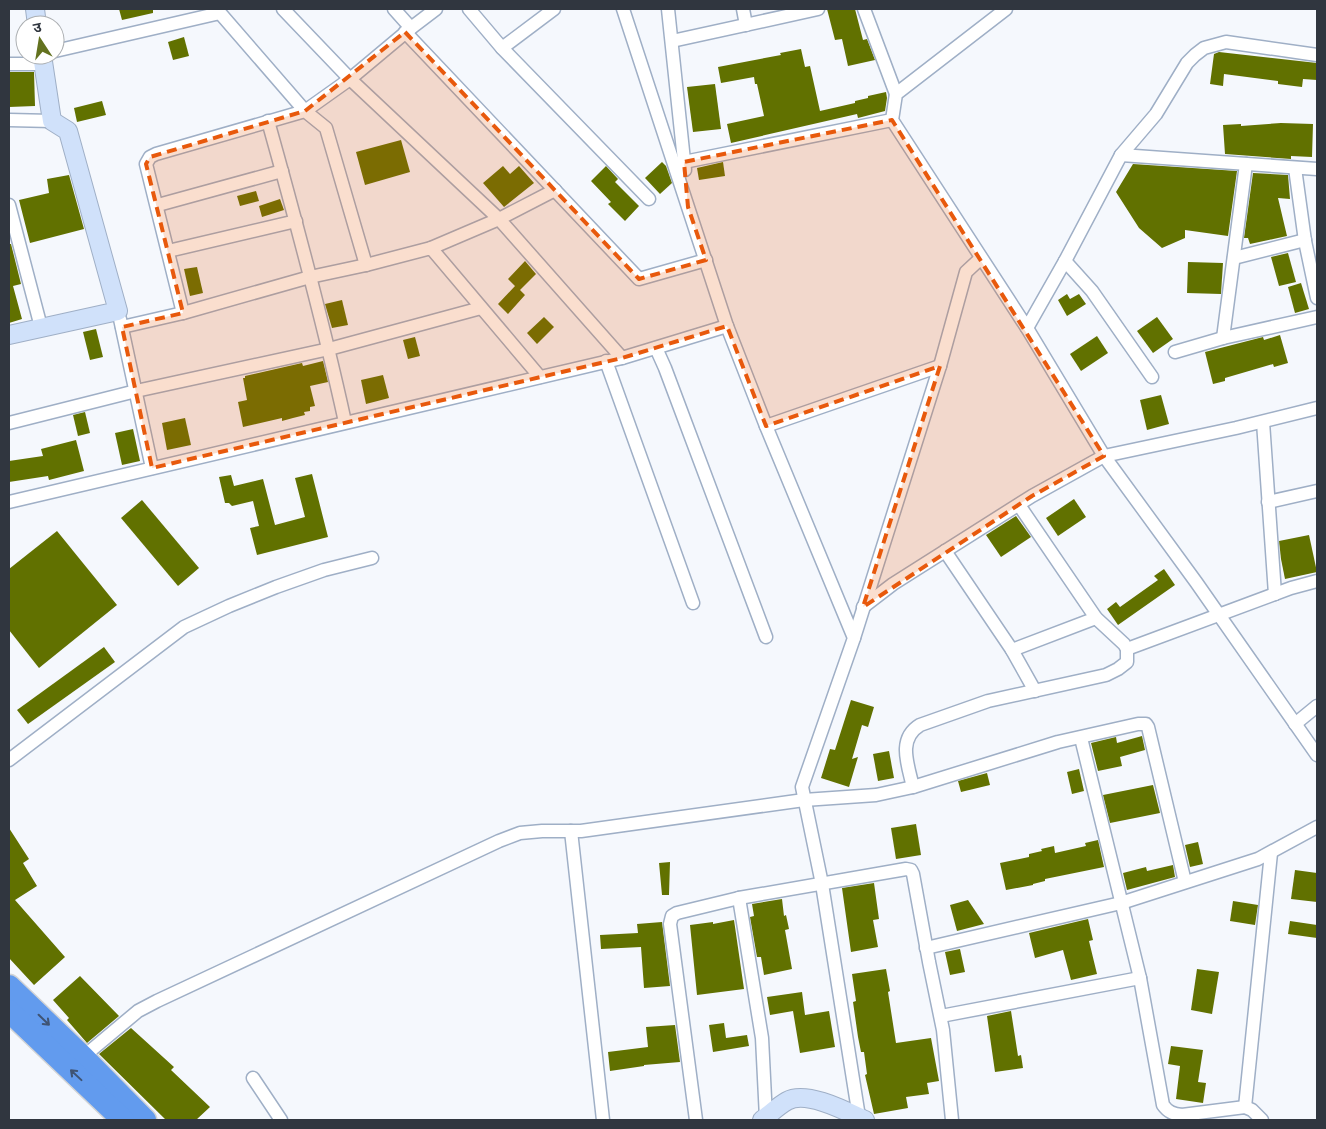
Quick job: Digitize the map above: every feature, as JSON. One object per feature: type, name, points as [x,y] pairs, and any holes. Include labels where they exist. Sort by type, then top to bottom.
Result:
[{"type":"highway","points":[[9,986],[83,1057],[108,1094],[120,1119]]},
{"type":"highway","points":[[9,1011],[108,1094],[145,1120]]},
{"type":"street","points":[[283,9],[350,79],[499,219],[622,358]]},
{"type":"street","points":[[394,9],[408,30],[639,279],[706,260]]},
{"type":"street","points":[[183,313],[158,205],[146,164],[150,157],[305,111],[350,79],[436,9]]},
{"type":"street","points":[[469,9],[502,48],[649,199]]},
{"type":"street","points":[[502,48],[554,9]]},
{"type":"street","points":[[623,9],[727,326],[766,426],[854,638]]},
{"type":"street","points":[[668,9],[688,207]]},
{"type":"street","points":[[743,9],[746,25]]},
{"type":"street","points":[[672,41],[818,9]]},
{"type":"street","points":[[864,9],[896,94],[892,120],[1027,328],[1104,456],[1220,616],[1317,755]]},
{"type":"street","points":[[896,94],[1006,9]]},
{"type":"street","points":[[65,51],[221,10],[305,111],[326,128],[366,265]]},
{"type":"street","points":[[1027,328],[1121,155],[1156,114],[1187,64],[1204,48],[1226,42],[1317,55]]},
{"type":"street","points":[[47,65],[52,121]]},
{"type":"street","points":[[9,120],[52,121],[68,131],[120,319],[152,468]]},
{"type":"street","points":[[684,162],[892,120]]},
{"type":"street","points":[[268,121],[329,349],[345,422]]},
{"type":"street","points":[[1121,155],[1317,169]]},
{"type":"street","points":[[1223,338],[1246,164]]},
{"type":"street","points":[[1295,168],[1305,240],[1317,298]]},
{"type":"street","points":[[158,205],[282,170]]},
{"type":"street","points":[[9,335],[41,327],[183,313],[310,277],[432,248],[499,219],[555,190]]},
{"type":"street","points":[[9,205],[14,248],[41,327]]},
{"type":"street","points":[[168,251],[296,221]]},
{"type":"street","points":[[1234,258],[1305,240]]},
{"type":"street","points":[[432,248],[540,377]]},
{"type":"street","points":[[862,1119],[822,884],[802,787],[854,638],[940,366],[966,272],[981,258]]},
{"type":"street","points":[[1065,261],[1092,291],[1152,377]]},
{"type":"street","points":[[9,423],[136,391],[329,349],[482,308]]},
{"type":"street","points":[[1175,352],[1223,338],[1317,318]]},
{"type":"street","points":[[9,502],[622,358],[727,326]]},
{"type":"street","points":[[656,348],[766,637]]},
{"type":"street","points":[[606,361],[693,603]]},
{"type":"street","points":[[766,426],[940,366]]},
{"type":"street","points":[[863,607],[893,584],[945,551],[1019,505],[1104,456],[1263,422],[1317,408]]},
{"type":"street","points":[[1263,422],[1275,594]]},
{"type":"street","points":[[1268,502],[1317,491]]},
{"type":"street","points":[[913,787],[905,749],[908,738],[914,728],[988,701],[1106,675],[1127,662],[1127,649],[1096,618],[1019,505]]},
{"type":"street","points":[[945,551],[1012,650],[1035,691]]},
{"type":"street","points":[[9,760],[184,627],[276,587],[324,570],[372,558]]},
{"type":"street","points":[[1127,649],[1275,594],[1317,581]]},
{"type":"street","points":[[1012,650],[1096,618]]},
{"type":"street","points":[[1294,724],[1317,706]]},
{"type":"street","points":[[83,1057],[138,1011],[157,1001],[499,841],[520,833],[542,830],[571,831],[804,800],[876,794],[913,787],[1058,742],[1138,724],[1146,724],[1148,727],[1185,882]]},
{"type":"street","points":[[1081,738],[1140,978],[1163,1104],[1166,1110],[1182,1115],[1246,1107],[1262,1120]]},
{"type":"street","points":[[926,948],[1121,903],[1258,859],[1317,827]]},
{"type":"street","points":[[571,831],[604,1120]]},
{"type":"street","points":[[1246,1107],[1271,853]]},
{"type":"street","points":[[696,1120],[670,919],[677,913],[739,898],[900,869],[911,870],[941,1016],[952,1120]]},
{"type":"street","points":[[739,898],[762,1038],[764,1119]]},
{"type":"street","points":[[941,1016],[1140,978]]},
{"type":"street","points":[[253,1078],[281,1120]]},
{"type":"street","points":[[764,1119],[788,1100],[799,1097],[814,1098],[862,1119]]},
{"type":"highlighted area","points":[[405,32],[639,279],[706,260],[688,207],[684,162],[892,120],[1104,456],[1032,496],[863,607],[940,366],[766,426],[727,326],[622,358],[152,468],[122,327],[183,313],[146,164],[150,157],[305,111]]},
{"type":"building","points":[[119,9],[153,9],[153,13],[122,20]]},
{"type":"building","points":[[827,9],[855,9],[863,40],[867,39],[875,60],[848,66],[842,39],[835,40]]},
{"type":"building","points":[[184,37],[189,56],[173,60],[168,42]]},
{"type":"building","points":[[801,49],[805,67],[810,66],[820,111],[855,103],[855,101],[868,98],[868,96],[886,92],[885,111],[858,118],[857,114],[731,143],[727,124],[764,116],[754,77],[721,83],[718,67],[781,55],[780,53]]},
{"type":"building","points":[[1219,52],[1317,63],[1317,80],[1303,79],[1302,87],[1278,84],[1278,81],[1224,74],[1223,86],[1210,84],[1214,54]]},
{"type":"building","points":[[9,72],[34,72],[35,106],[9,107]]},
{"type":"building","points":[[715,84],[721,129],[693,132],[687,87]]},
{"type":"building","points":[[102,101],[106,115],[77,122],[74,108]]},
{"type":"building","points":[[1281,123],[1313,124],[1312,157],[1291,156],[1291,159],[1225,154],[1223,125],[1241,124],[1241,126]]},
{"type":"building","points":[[401,140],[410,172],[365,185],[356,152]]},
{"type":"building","points":[[662,162],[666,166],[672,183],[660,194],[645,178]]},
{"type":"building","points":[[723,162],[725,176],[699,180],[697,168]]},
{"type":"building","points":[[1133,164],[1237,171],[1228,236],[1185,230],[1185,238],[1162,248],[1139,228],[1116,192]]},
{"type":"building","points":[[503,166],[510,174],[519,166],[534,183],[504,207],[483,183]]},
{"type":"building","points":[[606,166],[618,179],[615,182],[639,206],[625,221],[608,204],[611,202],[591,181]]},
{"type":"building","points":[[1253,173],[1288,175],[1290,199],[1278,198],[1287,236],[1250,244],[1248,238],[1244,238]]},
{"type":"building","points":[[69,175],[84,229],[30,243],[19,200],[49,193],[47,179]]},
{"type":"building","points":[[256,191],[259,201],[240,206],[237,196]]},
{"type":"building","points":[[280,199],[284,210],[262,217],[259,206]]},
{"type":"building","points":[[9,244],[11,244],[21,284],[13,286],[22,319],[9,323]]},
{"type":"building","points":[[1288,253],[1296,282],[1279,286],[1271,257]]},
{"type":"building","points":[[525,261],[536,274],[520,290],[525,295],[508,314],[498,304],[515,286],[508,279]]},
{"type":"building","points":[[1188,262],[1223,263],[1221,294],[1187,293]]},
{"type":"building","points":[[197,267],[203,293],[190,296],[184,269]]},
{"type":"building","points":[[1301,283],[1309,309],[1295,313],[1288,287]]},
{"type":"building","points":[[1067,294],[1070,299],[1079,294],[1086,304],[1067,316],[1058,300]]},
{"type":"building","points":[[342,300],[348,325],[332,328],[325,304]]},
{"type":"building","points":[[544,317],[554,327],[537,344],[527,333]]},
{"type":"building","points":[[1157,317],[1173,339],[1153,353],[1137,331]]},
{"type":"building","points":[[96,329],[103,357],[90,360],[83,332]]},
{"type":"building","points":[[1280,335],[1288,363],[1274,367],[1273,364],[1225,378],[1225,381],[1213,384],[1205,352],[1263,337],[1264,340]]},
{"type":"building","points":[[1097,336],[1108,353],[1081,371],[1070,354]]},
{"type":"building","points":[[415,337],[420,356],[408,359],[403,340]]},
{"type":"building","points":[[323,361],[328,382],[310,386],[315,406],[310,407],[310,411],[304,412],[305,415],[282,421],[282,418],[243,427],[238,402],[247,400],[243,378],[245,376],[302,363],[303,366]]},
{"type":"building","points":[[383,375],[389,398],[366,404],[361,380]]},
{"type":"building","points":[[1161,395],[1169,424],[1147,430],[1140,400]]},
{"type":"building","points":[[85,412],[90,433],[78,436],[73,415]]},
{"type":"building","points":[[185,418],[191,445],[167,450],[162,423]]},
{"type":"building","points":[[133,429],[140,461],[122,465],[115,433]]},
{"type":"building","points":[[76,440],[84,471],[49,480],[48,476],[9,482],[9,461],[43,456],[41,449]]},
{"type":"building","points":[[312,474],[328,537],[257,555],[250,528],[259,526],[253,501],[232,506],[229,503],[225,503],[219,477],[231,475],[234,486],[263,479],[275,525],[305,517],[295,478]]},
{"type":"building","points":[[1074,499],[1086,517],[1058,536],[1046,518]]},
{"type":"building","points":[[142,500],[199,568],[178,586],[121,518]]},
{"type":"building","points":[[1016,516],[1031,537],[1001,557],[986,535]]},
{"type":"building","points":[[57,531],[117,605],[39,668],[9,630],[9,569]]},
{"type":"building","points":[[1309,535],[1317,572],[1285,579],[1279,541]]},
{"type":"building","points":[[1164,569],[1175,585],[1118,625],[1107,609],[1116,602],[1120,607],[1158,580],[1154,576]]},
{"type":"building","points":[[104,647],[115,662],[28,724],[17,710]]},
{"type":"building","points":[[851,700],[874,707],[868,727],[862,725],[852,759],[858,757],[849,787],[821,778],[830,749],[835,750]]},
{"type":"building","points":[[1142,736],[1145,750],[1120,757],[1122,766],[1098,771],[1091,743],[1116,737],[1117,743]]},
{"type":"building","points":[[889,751],[894,778],[878,781],[873,754]]},
{"type":"building","points":[[1079,769],[1084,791],[1072,794],[1067,772]]},
{"type":"building","points":[[987,773],[990,785],[961,792],[958,781]]},
{"type":"building","points":[[1153,785],[1160,813],[1110,823],[1103,795]]},
{"type":"building","points":[[916,824],[921,855],[896,859],[891,828]]},
{"type":"building","points":[[9,828],[29,859],[23,863],[37,886],[15,900],[65,957],[34,985],[9,958]]},
{"type":"building","points":[[1098,840],[1104,867],[1045,879],[1045,881],[1033,885],[1006,890],[1000,863],[1029,857],[1029,854],[1042,851],[1041,849],[1054,846],[1055,853],[1086,846],[1085,843]]},
{"type":"building","points":[[1198,842],[1203,864],[1190,867],[1185,845]]},
{"type":"building","points":[[670,862],[669,895],[662,895],[659,863]]},
{"type":"building","points":[[1173,865],[1175,877],[1127,890],[1123,873],[1146,867],[1147,871]]},
{"type":"building","points":[[1295,870],[1317,873],[1317,902],[1291,899]]},
{"type":"building","points":[[874,883],[879,919],[873,920],[878,947],[851,952],[842,888]]},
{"type":"building","points":[[782,899],[784,916],[786,915],[789,929],[785,930],[792,969],[764,975],[761,957],[757,957],[750,917],[754,916],[752,904]]},
{"type":"building","points":[[968,900],[984,924],[957,931],[950,905]]},
{"type":"building","points":[[1233,901],[1258,905],[1255,925],[1230,921]]},
{"type":"building","points":[[1088,919],[1093,940],[1089,941],[1097,974],[1071,980],[1063,950],[1035,958],[1029,933]]},
{"type":"building","points":[[734,920],[744,989],[697,995],[690,925],[713,922],[713,924]]},
{"type":"building","points":[[1290,921],[1317,925],[1317,938],[1288,934]]},
{"type":"building","points":[[662,922],[670,986],[644,988],[641,947],[601,949],[600,935],[638,933],[637,924]]},
{"type":"building","points":[[960,949],[965,972],[950,975],[945,952]]},
{"type":"building","points":[[886,969],[896,1043],[931,1038],[939,1081],[927,1083],[929,1094],[906,1097],[908,1108],[874,1114],[865,1075],[867,1074],[864,1052],[861,1052],[858,1037],[853,1002],[856,1001],[852,974]]},
{"type":"building","points":[[1197,969],[1219,972],[1212,1014],[1191,1010]]},
{"type":"building","points":[[80,976],[119,1016],[87,1043],[53,1000]]},
{"type":"building","points":[[802,992],[805,1015],[829,1011],[835,1047],[800,1053],[793,1011],[770,1015],[767,997]]},
{"type":"building","points":[[1011,1011],[1018,1056],[1021,1055],[1023,1068],[995,1072],[987,1016]]},
{"type":"building","points":[[724,1023],[726,1038],[747,1035],[749,1046],[713,1052],[709,1025]]},
{"type":"building","points":[[675,1025],[680,1062],[644,1065],[610,1071],[608,1052],[648,1047],[646,1027]]},
{"type":"building","points":[[131,1028],[174,1067],[171,1070],[210,1107],[196,1120],[166,1120],[99,1054]]},
{"type":"building","points":[[1171,1046],[1203,1050],[1198,1082],[1206,1083],[1203,1103],[1176,1099],[1180,1066],[1168,1064]]}]
